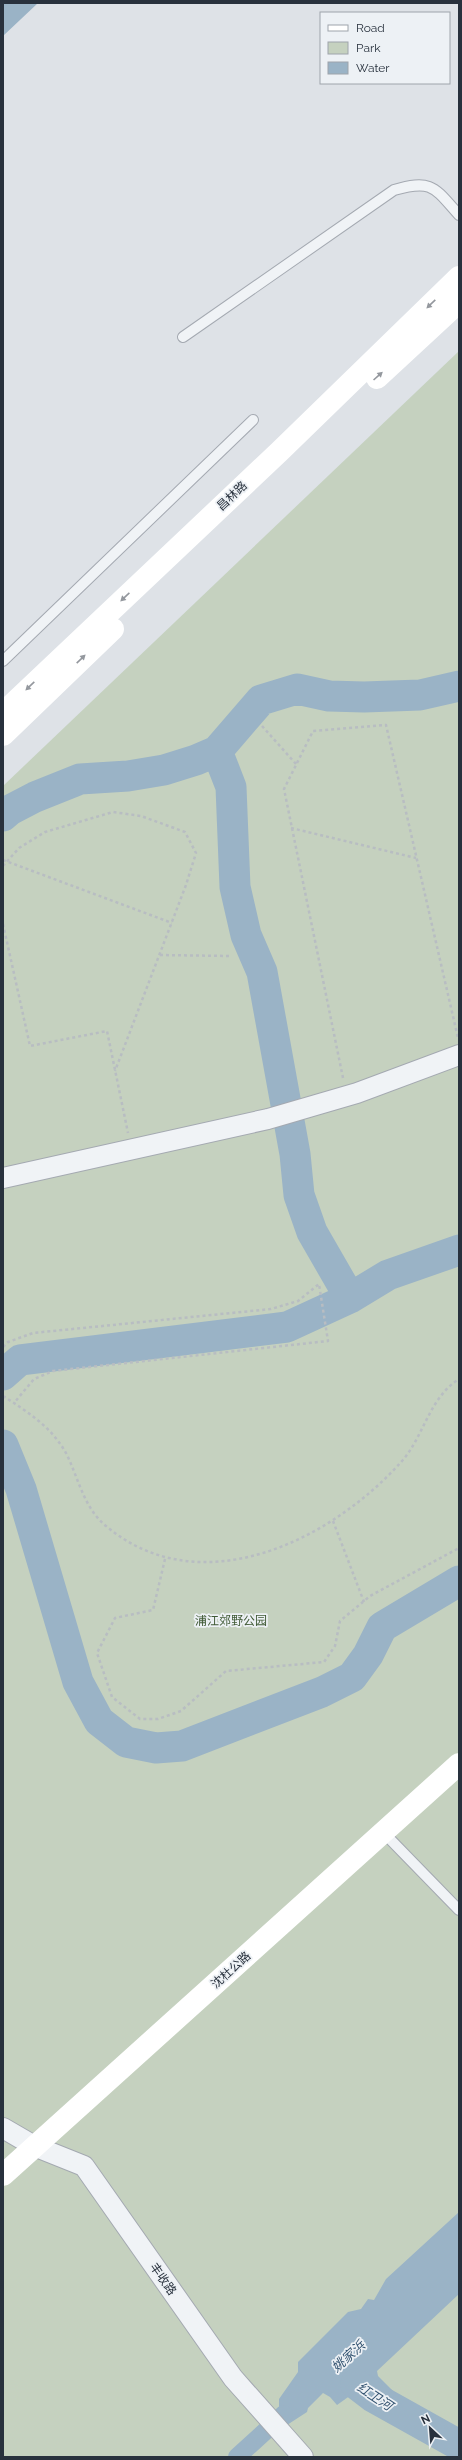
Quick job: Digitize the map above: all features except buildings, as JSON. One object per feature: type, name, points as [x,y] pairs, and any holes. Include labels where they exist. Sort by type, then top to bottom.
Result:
[{"type":"street","name":"昌林路","points":[[3,713],[280,452],[459,277]]},
{"type":"street","name":"昌林路","points":[[3,735],[286,460],[459,302]]},
{"type":"street","points":[[3,1178],[268,1119],[346,1096],[459,1055]]},
{"type":"street","name":"沈杜公路","points":[[3,2175],[459,1764]]},
{"type":"street","name":"丰收路","points":[[3,2128],[34,2146],[84,2166],[233,2378],[303,2457]]},
{"type":"lane","points":[[183,337],[394,190],[416,184],[435,188],[459,215]]},
{"type":"lane","points":[[3,661],[253,420]]},
{"type":"lane","points":[[384,1833],[459,1910]]},
{"type":"path","points":[[346,1096],[284,789],[313,731],[386,725],[459,1042]]},
{"type":"path","points":[[262,726],[296,764]]},
{"type":"path","points":[[3,866],[18,848],[45,832],[113,812],[141,816],[184,832],[196,853],[172,923],[115,1071]]},
{"type":"path","points":[[291,828],[416,858]]},
{"type":"path","points":[[3,860],[172,923]]},
{"type":"path","points":[[3,924],[30,1046],[107,1031],[131,1149]]},
{"type":"path","points":[[160,955],[230,956]]},
{"type":"path","points":[[3,1347],[8,1342],[33,1333],[271,1309],[298,1301],[319,1284],[328,1341],[53,1371],[34,1379],[14,1403]]},
{"type":"path","points":[[3,1396],[41,1421],[66,1454],[91,1513],[122,1538],[146,1552],[165,1559],[208,1563],[237,1560],[272,1549],[333,1521],[369,1494],[403,1459],[433,1406],[459,1379]]},
{"type":"path","points":[[333,1521],[364,1602]]},
{"type":"path","points":[[165,1559],[153,1610],[115,1618],[97,1653],[112,1697],[140,1719],[158,1719],[181,1710],[226,1671],[324,1662],[335,1646],[340,1620],[394,1582],[459,1548]]},
{"type":"green space","name":"浦江郊野公园","points":[[459,351],[459,2457],[3,2457],[3,786]]},
{"type":"water","points":[[3,3],[38,3],[3,36]]},
{"type":"water","points":[[459,2212],[459,2294],[377,2371],[378,2376],[400,2398],[384,2417],[351,2395],[337,2405],[330,2397],[323,2393],[308,2408],[307,2412],[287,2425],[274,2413],[279,2408],[279,2399],[298,2372],[298,2362],[348,2312],[361,2309],[368,2299],[374,2300],[386,2279]]},
{"type":"waterway","points":[[3,816],[10,810],[35,797],[80,779],[128,776],[164,770],[196,760],[217,751],[261,700],[297,689],[329,696],[364,697],[420,695],[459,686]]},
{"type":"waterway","points":[[217,751],[231,787],[235,887],[246,935],[262,972],[295,1154],[299,1195],[312,1232],[350,1298]]},
{"type":"waterway","points":[[3,1375],[20,1360],[287,1327],[350,1298],[388,1275],[459,1250]]},
{"type":"waterway","points":[[3,1445],[21,1489],[78,1682],[99,1721],[126,1742],[156,1748],[182,1746],[322,1692],[352,1677],[368,1655],[382,1627],[459,1581]]},
{"type":"waterway","name":"红卫河","points":[[356,2384],[373,2397],[459,2445]]},
{"type":"waterway","name":"姚家浜","points":[[237,2457],[284,2414]]}]
